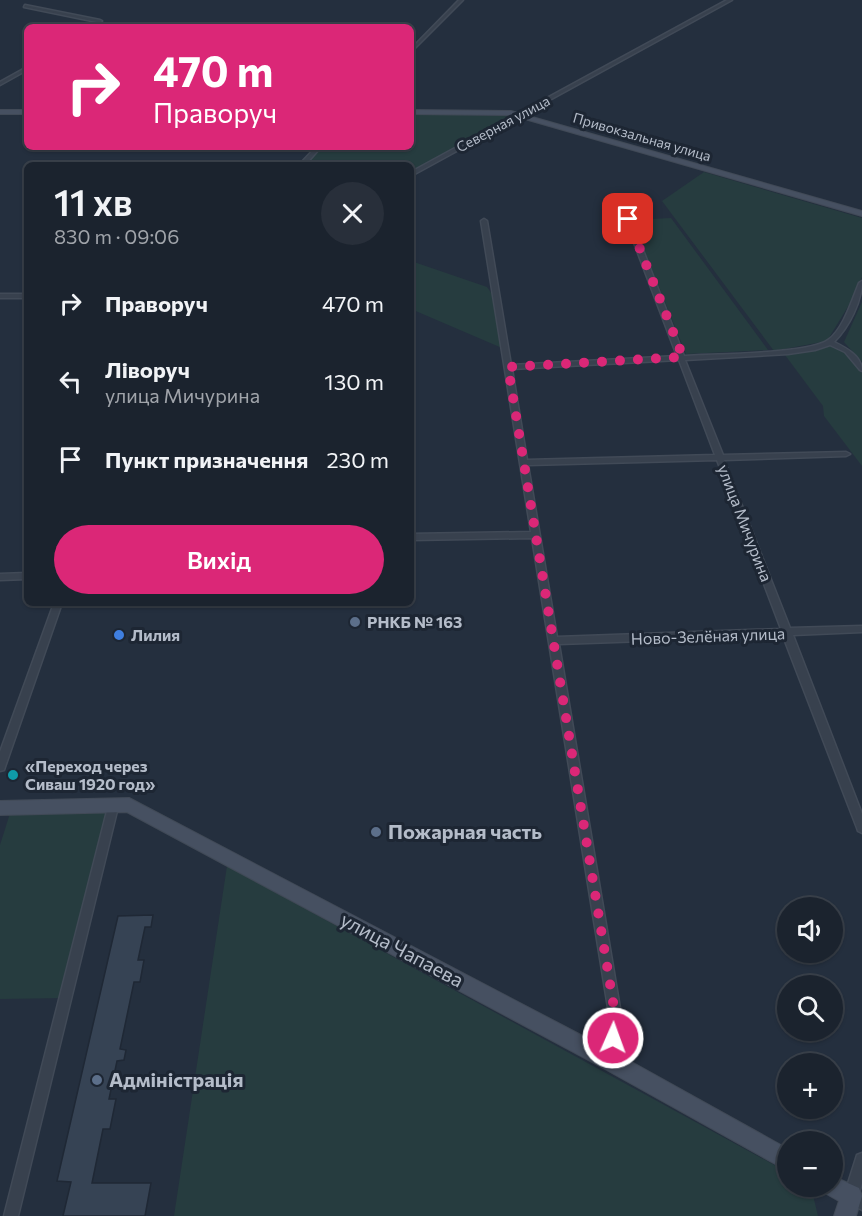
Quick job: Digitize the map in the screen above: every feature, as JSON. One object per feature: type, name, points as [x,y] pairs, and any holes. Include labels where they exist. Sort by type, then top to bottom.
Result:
[{"type":"main road","points":[[0,112],[24,112]]},
{"type":"main road","name":"Привокзальная улица","points":[[414,112],[506,112],[862,214]]},
{"type":"main road","name":"улица Чапаева","points":[[0,808],[129,805],[612,1062],[777,1155]]},
{"type":"street","points":[[42,9],[48,0]]},
{"type":"street","points":[[414,48],[461,0]]},
{"type":"street","name":"Северная улица","points":[[414,172],[730,0]]},
{"type":"street","points":[[26,6],[100,21],[96,24]]},
{"type":"street","points":[[0,84],[24,70]]},
{"type":"street","points":[[305,162],[316,150]]},
{"type":"street","name":"улица Мичурина","points":[[628,219],[683,357],[862,828]]},
{"type":"street","points":[[484,221],[615,1014],[612,1062]]},
{"type":"street","points":[[508,367],[788,352],[830,342],[842,326],[862,283]]},
{"type":"street","points":[[0,296],[24,296]]},
{"type":"street","points":[[830,342],[847,351],[862,369]]},
{"type":"street","points":[[525,463],[846,454]]},
{"type":"street","points":[[414,537],[536,536]]},
{"type":"street","points":[[0,577],[24,576]]},
{"type":"street","points":[[0,767],[57,606]]},
{"type":"street","name":"Ново-Зелёная улица","points":[[554,641],[862,629]]},
{"type":"street","points":[[11,1216],[113,807]]},
{"type":"street","points":[[848,1200],[862,1160]]},
{"type":"green space","points":[[414,114],[514,116],[414,169],[414,162],[308,162],[319,150],[414,150]]},
{"type":"green space","points":[[704,172],[862,218],[862,277],[852,300],[827,341],[774,351],[662,201]]},
{"type":"green space","points":[[671,218],[768,350],[686,354],[632,220]]},
{"type":"green space","points":[[414,262],[487,287],[492,294],[502,348],[414,310]]},
{"type":"green space","points":[[862,302],[862,362],[844,342]]},
{"type":"green space","points":[[831,346],[843,351],[862,373],[862,466],[824,416],[823,406],[785,355]]},
{"type":"green space","points":[[12,807],[113,807],[66,998],[0,999],[0,845]]},
{"type":"green space","points":[[227,866],[777,1167],[777,1197],[813,1197],[818,1216],[174,1216]]},
{"type":"building","name":"Адміністрація","points":[[153,915],[151,927],[145,927],[138,960],[144,960],[140,982],[134,982],[120,1049],[126,1050],[124,1060],[117,1061],[109,1099],[116,1099],[110,1129],[103,1129],[92,1183],[151,1183],[145,1216],[63,1216],[71,1182],[57,1181],[118,916]]},
{"type":"place","name":"РНКБ № 163","points":[[355,622]]},
{"type":"place","name":"Лилия","points":[[119,635]]},
{"type":"place","name":"«Переход через Сиваш 1920 год»","points":[[13,775]]},
{"type":"place","name":"Пожарная часть","points":[[376,832]]},
{"type":"place","name":"Адміністрація","points":[[97,1080]]},
{"type":"route","points":[[613,1038],[615,1014],[508,367],[683,357],[628,219]]}]
